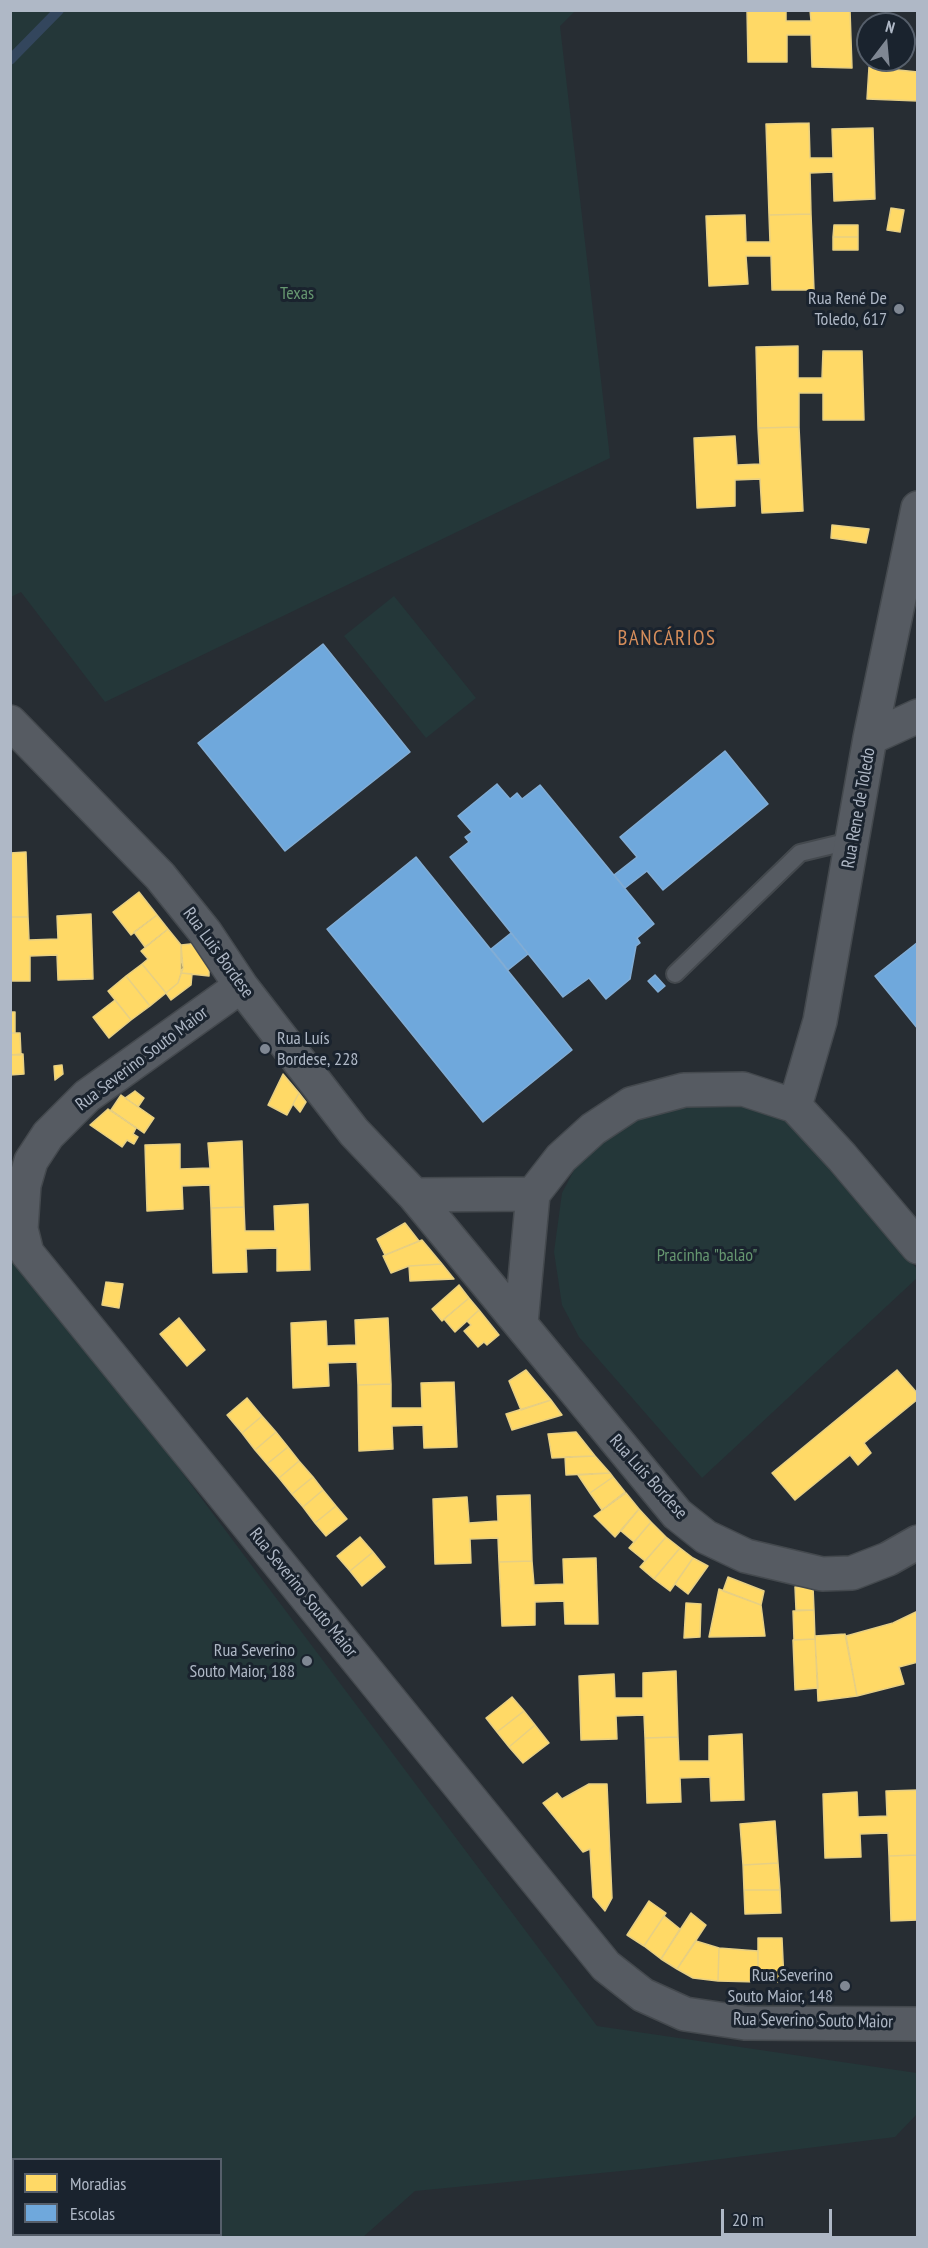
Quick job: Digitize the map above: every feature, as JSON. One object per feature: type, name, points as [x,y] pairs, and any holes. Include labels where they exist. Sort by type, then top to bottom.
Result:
[{"type":"street","name":"Rua Rene de Toledo","points":[[795,1106],[820,1021],[854,840],[870,738],[913,562],[918,508]]},
{"type":"street","points":[[870,738],[918,716]]},
{"type":"street","name":"Rua Luis Bordese","points":[[10,722],[160,876],[206,932],[241,986],[354,1132],[414,1195],[677,1514],[706,1537],[746,1556],[822,1574],[852,1573],[888,1559],[918,1542]]},
{"type":"street","name":"Rua Severino Souto Maior","points":[[241,986],[87,1096],[48,1135],[31,1161],[24,1185],[21,1229],[27,1253],[606,1966],[643,1995],[685,2014],[745,2023],[918,2024]]},
{"type":"street","points":[[520,1323],[533,1194],[561,1158],[593,1129],[632,1104],[684,1090],[743,1089],[795,1106],[842,1157],[918,1247]]},
{"type":"street","points":[[414,1195],[533,1194]]},
{"type":"lane","points":[[675,974],[800,853],[854,840]]},
{"type":"green space","name":"Texas","points":[[11,10],[575,11],[560,26],[610,458],[105,702],[21,592],[11,597]]},
{"type":"green space","points":[[394,596],[476,698],[426,738],[344,636]]},
{"type":"green space","name":"Pracinha \"balão\"","points":[[656,1104],[748,1106],[790,1122],[917,1269],[917,1278],[702,1478],[579,1337],[562,1305],[554,1252],[562,1193],[583,1153]]},
{"type":"green space","points":[[10,1243],[597,2026],[917,2073],[917,2114],[895,2137],[642,2169],[415,2191],[363,2237],[11,2237]]},
{"type":"building: Moradias","points":[[747,10],[786,10],[786,21],[811,21],[810,10],[850,10],[852,68],[812,67],[811,35],[787,35],[787,62],[748,62]]},
{"type":"building: Moradias","points":[[869,72],[918,72],[918,101],[867,99]]},
{"type":"building: Moradias","points":[[809,123],[810,158],[833,158],[832,129],[873,128],[875,199],[834,201],[833,172],[810,173],[811,214],[769,215],[766,124]]},
{"type":"building: Moradias","points":[[891,208],[904,210],[900,232],[887,230]]},
{"type":"building: Moradias","points":[[811,214],[814,290],[772,290],[771,256],[746,256],[748,284],[709,286],[706,216],[745,215],[746,242],[770,242],[769,215]]},
{"type":"building: Moradias","points":[[834,225],[858,225],[858,237],[833,237]]},
{"type":"building: Moradias","points":[[833,237],[858,237],[858,250],[833,250]]},
{"type":"building: Moradias","points":[[798,346],[798,378],[822,378],[823,351],[862,351],[864,420],[823,420],[823,393],[799,393],[799,427],[758,428],[756,347]]},
{"type":"building: Moradias","points":[[799,427],[803,511],[762,513],[760,479],[735,480],[735,506],[697,508],[694,438],[735,436],[737,465],[760,464],[758,428]]},
{"type":"building: Moradias","points":[[832,525],[869,529],[866,543],[831,538]]},
{"type":"building: Moradias","points":[[26,852],[28,917],[10,917],[10,853]]},
{"type":"building: Moradias","points":[[139,892],[157,915],[131,935],[113,912]]},
{"type":"building: Moradias","points":[[91,914],[93,979],[58,980],[57,955],[30,956],[30,981],[10,981],[10,917],[28,917],[29,940],[58,939],[57,916]]},
{"type":"building: Moradias","points":[[157,915],[168,929],[145,947],[134,932]]},
{"type":"building: Moradias","points":[[168,929],[181,945],[183,968],[178,983],[166,993],[142,964],[148,959],[141,951]]},
{"type":"building: Moradias","points":[[209,942],[209,976],[181,973],[181,945]]},
{"type":"building: Moradias","points":[[142,964],[166,993],[150,1006],[126,976]]},
{"type":"building: Moradias","points":[[181,973],[192,974],[191,985],[171,1000],[166,993],[178,983]]},
{"type":"building: Moradias","points":[[126,976],[150,1006],[131,1020],[108,991]]},
{"type":"building: Moradias","points":[[115,1000],[131,1020],[109,1038],[93,1017]]},
{"type":"building: Moradias","points":[[10,1012],[15,1012],[15,1033],[10,1033]]},
{"type":"building: Moradias","points":[[10,1033],[20,1033],[21,1055],[10,1055]]},
{"type":"building: Moradias","points":[[23,1054],[24,1074],[10,1075],[10,1055]]},
{"type":"building: Moradias","points":[[62,1065],[63,1074],[55,1080],[54,1066]]},
{"type":"building: Moradias","points":[[283,1074],[299,1093],[287,1115],[268,1105]]},
{"type":"building: Moradias","points":[[135,1091],[144,1098],[138,1107],[125,1098]]},
{"type":"building: Moradias","points":[[299,1093],[306,1102],[300,1112],[293,1104]]},
{"type":"building: Moradias","points":[[121,1095],[154,1118],[144,1133],[111,1110]]},
{"type":"building: Moradias","points":[[108,1109],[136,1128],[133,1134],[138,1137],[134,1144],[127,1140],[122,1147],[90,1125]]},
{"type":"building: Moradias","points":[[242,1141],[244,1207],[211,1208],[210,1185],[182,1186],[183,1209],[147,1211],[145,1145],[180,1144],[180,1169],[210,1168],[208,1143]]},
{"type":"building: Moradias","points":[[308,1204],[310,1270],[277,1271],[277,1248],[246,1249],[247,1272],[213,1273],[211,1208],[244,1207],[245,1231],[275,1231],[274,1206]]},
{"type":"building: Moradias","points":[[405,1223],[419,1241],[385,1255],[377,1239]]},
{"type":"building: Moradias","points":[[422,1240],[442,1264],[409,1266],[391,1273],[383,1256]]},
{"type":"building: Moradias","points":[[442,1264],[454,1279],[410,1281],[409,1266]]},
{"type":"building: Moradias","points":[[106,1282],[123,1284],[119,1308],[102,1305]]},
{"type":"building: Moradias","points":[[459,1285],[469,1298],[442,1321],[432,1309]]},
{"type":"building: Moradias","points":[[469,1298],[479,1310],[455,1332],[444,1319]]},
{"type":"building: Moradias","points":[[479,1310],[499,1335],[487,1345],[484,1342],[478,1347],[464,1331],[471,1325],[467,1321]]},
{"type":"building: Moradias","points":[[179,1318],[205,1350],[187,1366],[160,1334]]},
{"type":"building: Moradias","points":[[388,1318],[391,1384],[358,1385],[357,1362],[328,1363],[329,1386],[293,1388],[291,1323],[326,1321],[327,1346],[356,1345],[355,1320]]},
{"type":"building: Moradias","points":[[526,1370],[551,1400],[521,1410],[509,1381]]},
{"type":"building: Moradias","points":[[897,1370],[918,1394],[918,1399],[864,1443],[871,1453],[858,1465],[850,1455],[795,1500],[772,1473]]},
{"type":"building: Moradias","points":[[454,1382],[457,1447],[424,1448],[423,1425],[392,1426],[393,1449],[359,1451],[358,1385],[391,1384],[391,1408],[422,1408],[421,1383]]},
{"type":"building: Moradias","points":[[247,1398],[262,1416],[242,1433],[227,1415]]},
{"type":"building: Moradias","points":[[551,1400],[562,1415],[512,1430],[506,1414]]},
{"type":"building: Moradias","points":[[262,1416],[276,1432],[255,1450],[242,1433]]},
{"type":"building: Moradias","points":[[276,1432],[288,1447],[267,1464],[255,1450]]},
{"type":"building: Moradias","points":[[576,1432],[595,1456],[552,1458],[548,1434]]},
{"type":"building: Moradias","points":[[288,1447],[299,1461],[279,1478],[267,1464]]},
{"type":"building: Moradias","points":[[595,1456],[610,1473],[566,1475],[565,1457]]},
{"type":"building: Moradias","points":[[299,1461],[313,1477],[292,1494],[279,1478]]},
{"type":"building: Moradias","points":[[610,1473],[613,1477],[590,1493],[578,1475]]},
{"type":"building: Moradias","points":[[313,1477],[323,1490],[303,1507],[292,1494]]},
{"type":"building: Moradias","points":[[613,1477],[625,1492],[602,1510],[590,1493]]},
{"type":"building: Moradias","points":[[323,1490],[336,1506],[315,1523],[303,1507]]},
{"type":"building: Moradias","points":[[626,1493],[639,1509],[615,1537],[594,1516]]},
{"type":"building: Moradias","points":[[530,1495],[532,1561],[499,1562],[498,1538],[470,1539],[471,1563],[435,1564],[433,1499],[467,1497],[469,1523],[498,1521],[497,1496]]},
{"type":"building: Moradias","points":[[336,1506],[347,1519],[326,1536],[315,1523]]},
{"type":"building: Moradias","points":[[639,1509],[651,1522],[634,1542],[621,1531]]},
{"type":"building: Moradias","points":[[651,1522],[666,1537],[645,1561],[629,1548]]},
{"type":"building: Moradias","points":[[360,1537],[373,1552],[350,1571],[337,1556]]},
{"type":"building: Moradias","points":[[666,1537],[680,1548],[654,1579],[640,1567]]},
{"type":"building: Moradias","points":[[680,1548],[693,1558],[670,1591],[654,1579]]},
{"type":"building: Moradias","points":[[373,1552],[385,1567],[362,1586],[350,1571]]},
{"type":"building: Moradias","points":[[596,1558],[598,1624],[565,1624],[564,1601],[535,1602],[535,1625],[502,1626],[499,1562],[532,1561],[534,1585],[564,1584],[563,1559]]},
{"type":"building: Moradias","points":[[693,1558],[708,1566],[688,1594],[675,1584]]},
{"type":"building: Moradias","points":[[728,1577],[764,1591],[761,1605],[723,1591]]},
{"type":"building: Moradias","points":[[795,1587],[813,1587],[814,1610],[796,1610]]},
{"type":"building: Moradias","points":[[719,1589],[761,1605],[765,1636],[709,1637]]},
{"type":"building: Moradias","points":[[686,1603],[701,1604],[700,1637],[684,1638]]},
{"type":"building: Moradias","points":[[814,1610],[815,1639],[794,1640],[793,1611]]},
{"type":"building: Moradias","points":[[918,1611],[918,1662],[899,1667],[904,1684],[857,1696],[846,1636],[893,1623]]},
{"type":"building: Moradias","points":[[845,1634],[857,1696],[818,1701],[815,1636]]},
{"type":"building: Moradias","points":[[815,1639],[818,1688],[795,1690],[793,1640]]},
{"type":"building: Moradias","points":[[676,1671],[678,1737],[645,1738],[644,1715],[616,1716],[617,1739],[581,1740],[579,1676],[614,1674],[615,1698],[643,1698],[643,1673]]},
{"type":"building: Moradias","points":[[512,1697],[524,1711],[497,1732],[486,1718]]},
{"type":"building: Moradias","points":[[524,1711],[535,1725],[509,1747],[497,1732]]},
{"type":"building: Moradias","points":[[535,1725],[549,1743],[523,1763],[509,1747]]},
{"type":"building: Moradias","points":[[742,1734],[744,1800],[711,1801],[710,1777],[680,1778],[681,1802],[647,1803],[645,1738],[678,1737],[679,1761],[709,1761],[709,1736]]},
{"type":"building: Moradias","points":[[589,1784],[607,1784],[612,1898],[605,1911],[593,1897],[590,1849],[583,1852],[543,1803],[557,1793],[562,1799]]},
{"type":"building: Moradias","points":[[918,1790],[918,1855],[889,1856],[888,1833],[860,1834],[861,1857],[825,1858],[823,1794],[857,1792],[858,1817],[887,1816],[886,1791]]},
{"type":"building: Moradias","points":[[775,1821],[778,1863],[743,1865],[740,1824]]},
{"type":"building: Moradias","points":[[918,1855],[918,1920],[891,1921],[889,1856]]},
{"type":"building: Moradias","points":[[778,1863],[780,1890],[744,1890],[743,1865]]},
{"type":"building: Moradias","points":[[744,1890],[780,1890],[781,1913],[745,1914]]},
{"type":"building: Moradias","points":[[649,1901],[666,1913],[644,1946],[627,1935]]},
{"type":"building: Moradias","points":[[691,1913],[706,1925],[677,1969],[661,1959]]},
{"type":"building: Moradias","points":[[664,1916],[680,1929],[661,1959],[644,1946]]},
{"type":"building: Moradias","points":[[758,1938],[782,1938],[784,1982],[758,1982]]},
{"type":"building: Moradias","points":[[696,1941],[719,1948],[718,1981],[693,1978],[677,1969]]},
{"type":"building: Moradias","points":[[719,1948],[758,1951],[758,1982],[718,1981]]},
{"type":"building: Escolas","points":[[323,644],[410,752],[285,851],[198,743]]},
{"type":"building: Escolas","points":[[725,751],[768,804],[663,890],[647,871],[625,888],[614,875],[637,857],[620,837]]},
{"type":"building: Escolas","points":[[497,784],[510,799],[517,793],[522,799],[540,785],[654,924],[637,938],[640,943],[636,946],[630,979],[606,999],[589,978],[563,997],[450,857],[469,842],[465,837],[472,832],[458,816]]},
{"type":"building: Escolas","points":[[416,857],[572,1050],[483,1122],[327,929]]},
{"type":"building: Escolas","points":[[511,933],[528,954],[508,970],[491,949]]},
{"type":"building: Escolas","points":[[918,942],[918,1029],[875,976]]},
{"type":"building: Escolas","points":[[655,975],[665,986],[658,992],[648,981]]},
{"type":"waterway","points":[[10,60],[59,10]]},
{"type":"place","name":"Rua René De Toledo, 617","points":[[899,309]]},
{"type":"place","name":"Rua Luís Bordese, 228","points":[[265,1049]]},
{"type":"place","name":"Rua Severino Souto Maior, 188","points":[[307,1661]]},
{"type":"place","name":"Rua Severino Souto Maior, 148","points":[[845,1986]]},
{"type":"district","name":"BANCÁRIOS","points":[[667,639]]}]
